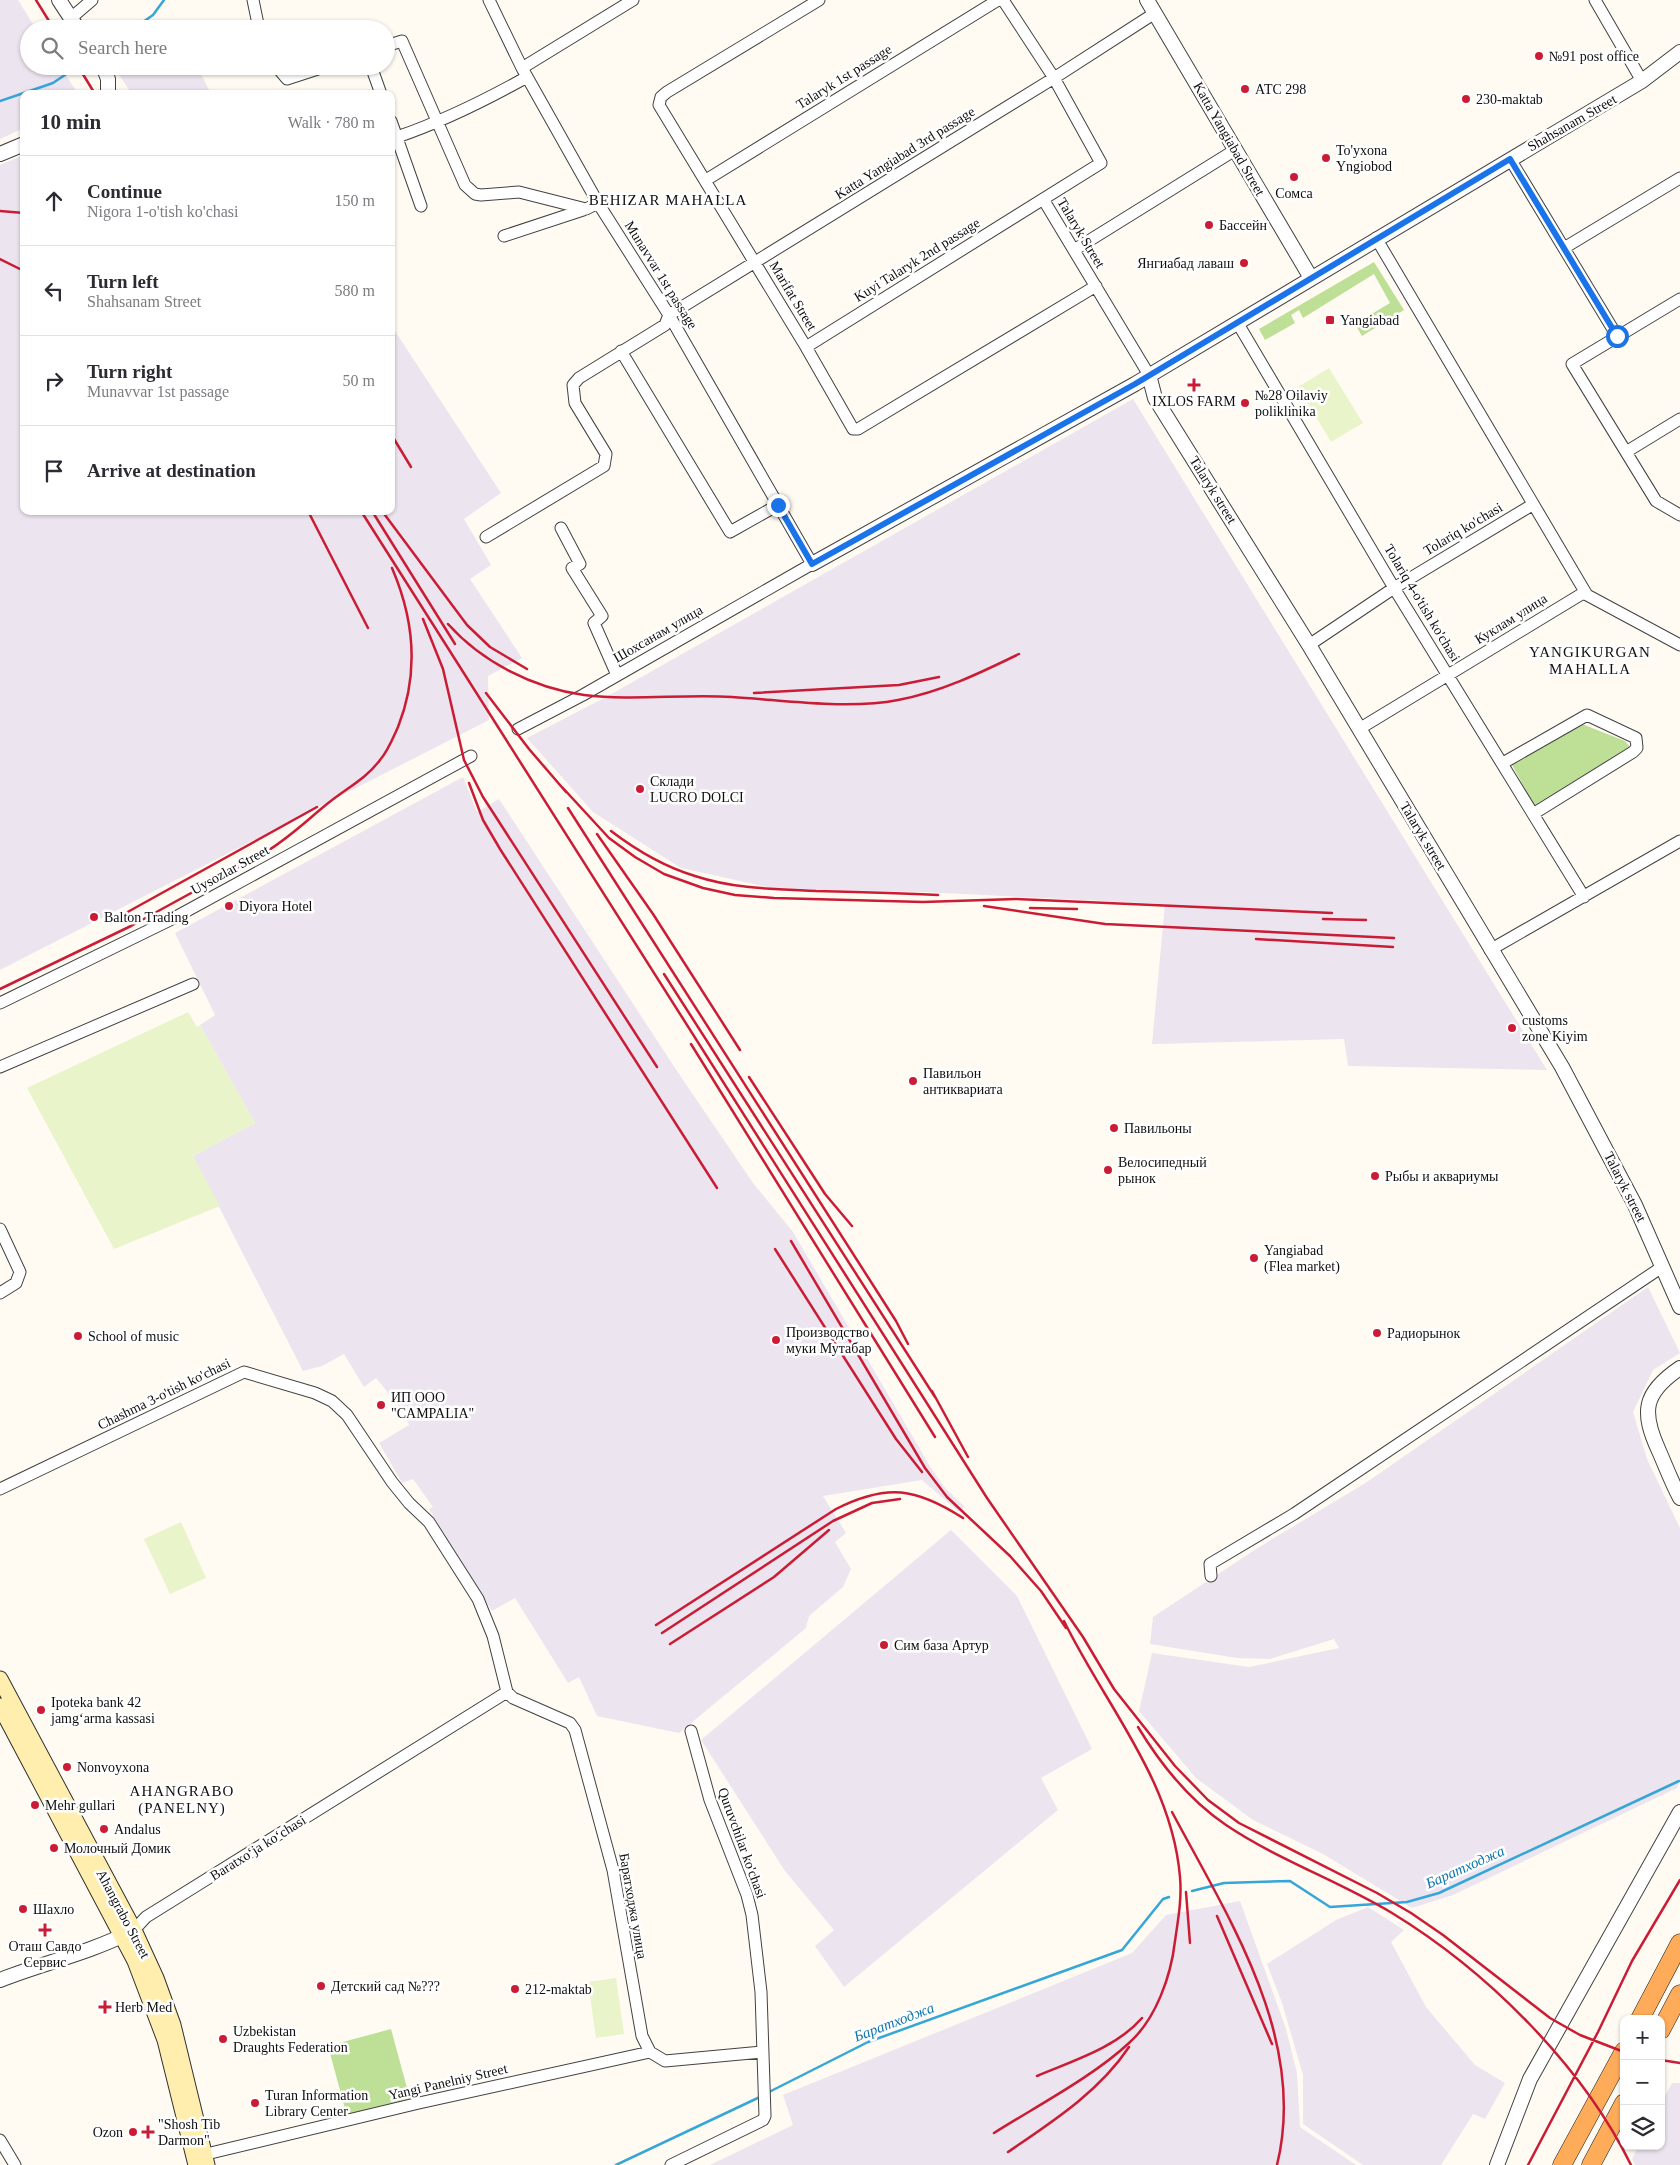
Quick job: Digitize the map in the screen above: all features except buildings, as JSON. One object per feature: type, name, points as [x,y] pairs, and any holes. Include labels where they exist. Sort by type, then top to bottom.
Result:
[{"type":"highway","points":[[1643,2015],[1680,1943]]},
{"type":"highway","points":[[1665,2022],[1680,1994]]},
{"type":"highway","points":[[1562,2165],[1620,2059]]},
{"type":"highway","points":[[1591,2165],[1623,2105]]},
{"type":"highway","points":[[1582,2131],[1603,2143]]},
{"type":"main road","name":"Ahangrabo Street","points":[[0,1679],[66,1820]]},
{"type":"main road","name":"Ahangrabo Street","points":[[0,1706],[128,1933],[156,1978],[173,2025],[201,2161]]},
{"type":"street","points":[[59,0],[73,20]]},
{"type":"street","points":[[77,20],[92,0]]},
{"type":"street","points":[[253,0],[257,20]]},
{"type":"street","name":"Munavvar 1st passage","points":[[489,0],[525,73],[598,203],[669,315],[812,564]]},
{"type":"street","points":[[397,137],[439,123],[472,108],[633,0]]},
{"type":"street","name":"Marifat Street","points":[[819,0],[661,97],[660,109],[706,180],[855,430],[1096,286]]},
{"type":"street","name":"Talaryk 1st passage","points":[[706,180],[998,0]]},
{"type":"street","name":"Talaryk Street","points":[[1003,0],[1054,78],[1102,163],[1043,198],[1149,375]]},
{"type":"street","name":"Katta Yangiabad Street","points":[[1147,0],[1311,278]]},
{"type":"street","points":[[1595,0],[1642,81]]},
{"type":"street","name":"Katta Yangiabad 3rd passage","points":[[486,537],[604,466],[606,454],[575,403],[573,385],[580,378],[665,325],[669,315],[1054,78],[1155,13]]},
{"type":"street","points":[[395,43],[402,41],[465,185],[475,194],[487,196],[519,192],[586,209]]},
{"type":"street","name":"Shahsanam Street","points":[[812,564],[1149,375],[1642,81],[1680,52]]},
{"type":"street","points":[[106,75],[109,84],[108,90]]},
{"type":"street","points":[[284,75],[287,79],[299,75]]},
{"type":"street","points":[[374,75],[380,90]]},
{"type":"street","points":[[395,132],[421,206]]},
{"type":"street","points":[[0,154],[20,146]]},
{"type":"street","points":[[1074,250],[1235,150]]},
{"type":"street","points":[[1510,159],[1617,336]]},
{"type":"street","points":[[1564,248],[1680,178]]},
{"type":"street","name":"Kuyi Talaryk 2nd passage","points":[[806,347],[1043,198]]},
{"type":"street","points":[[504,236],[586,209],[598,203]]},
{"type":"street","points":[[1376,238],[1532,505],[1587,595],[1680,645]]},
{"type":"street","points":[[1680,299],[1572,364],[1656,501],[1680,515]]},
{"type":"street","name":"Tolariq 4-o'tish ko'chasi","points":[[1237,322],[1394,588],[1584,897]]},
{"type":"street","points":[[621,351],[730,532],[778,505]]},
{"type":"street","name":"Talaryk street","points":[[1149,375],[1155,398],[1309,645],[1562,1068],[1634,1205],[1680,1307]]},
{"type":"street","points":[[1626,452],[1680,419]]},
{"type":"street","name":"Tolariq ko'chasi","points":[[1309,645],[1394,588],[1532,505]]},
{"type":"street","points":[[561,528],[580,564],[572,568],[602,616],[594,623],[617,675]]},
{"type":"street","name":"Шохсанам улица","points":[[518,728],[617,675],[812,564]]},
{"type":"street","name":"Куклам улица","points":[[1359,729],[1585,592]]},
{"type":"street","points":[[1503,763],[1587,715],[1636,738],[1637,748],[1634,752],[1533,814]]},
{"type":"street","name":"Uysozlar Street","points":[[0,1003],[172,919],[471,756]]},
{"type":"street","points":[[1490,950],[1680,841]]},
{"type":"street","points":[[1,1068],[193,984]]},
{"type":"street","points":[[0,1229],[20,1272],[16,1284],[0,1293]]},
{"type":"street","points":[[1211,1576],[1210,1564],[1294,1514],[1662,1266]]},
{"type":"street","points":[[1680,1368],[1656,1388],[1646,1412],[1650,1432],[1680,1498]]},
{"type":"street","name":"Chashma 3-o'tish ko'chasi","points":[[0,1489],[244,1372],[315,1393],[332,1402],[348,1415],[392,1482],[409,1503],[429,1522],[478,1599],[487,1618],[507,1692]]},
{"type":"street","name":"Baratxoʻja koʻchasi","points":[[0,1980],[90,1948],[108,1944],[128,1933],[146,1917],[507,1692]]},
{"type":"street","name":"Баратходжа улица","points":[[507,1692],[513,1698],[570,1723],[575,1730],[613,1870],[642,2036],[650,2052]]},
{"type":"street","name":"Quruvchilar ko'chasi","points":[[671,2165],[763,2120],[765,2110],[758,1962],[752,1915],[747,1895],[710,1800],[691,1731]]},
{"type":"street","points":[[1497,2165],[1530,2079],[1680,1812]]},
{"type":"street","points":[[650,2052],[665,2061],[762,2052]]},
{"type":"street","name":"Yangi Panelniy Street","points":[[201,2161],[419,2103],[650,2052]]},
{"type":"street","points":[[0,2140],[15,2165]]},
{"type":"shaded area","points":[[0,0],[18,0],[30,20],[20,20],[20,75],[66,75],[75,90],[20,90],[20,130],[0,139]]},
{"type":"shaded area","points":[[119,75],[202,75],[209,90],[129,90]]},
{"type":"shaded area","points":[[20,157],[20,515],[395,515],[395,331],[501,493],[464,519],[491,565],[470,579],[522,658],[488,676],[489,720],[0,970],[0,165]]},
{"type":"shaded area","points":[[1133,399],[1547,1070],[1348,1066],[1344,1039],[1152,1044],[1165,904],[922,892],[777,889],[681,868],[593,812],[527,738],[606,697]]},
{"type":"shaded area","points":[[463,777],[477,812],[499,799],[677,1071],[753,1183],[793,1232],[931,1468],[946,1489],[965,1507],[959,1512],[922,1480],[823,1496],[846,1533],[835,1542],[851,1569],[843,1587],[809,1616],[806,1628],[679,1733],[597,1716],[579,1677],[568,1683],[515,1598],[492,1611],[429,1509],[433,1507],[413,1479],[402,1483],[379,1443],[409,1425],[404,1412],[376,1378],[364,1387],[344,1354],[322,1366],[303,1371],[193,1156],[255,1123],[200,1025],[215,1015],[175,933]]},
{"type":"shaded area","points":[[1648,1287],[1680,1353],[1653,1370],[1633,1412],[1647,1459],[1680,1528],[1680,1780],[1677,1788],[1453,1895],[1412,1908],[1323,1854],[1253,1820],[1196,1778],[1139,1711],[1152,1653],[1249,1667],[1339,1648],[1334,1639],[1270,1659],[1237,1658],[1150,1644],[1153,1617],[1256,1549],[1367,1482]]},
{"type":"shaded area","points":[[951,1530],[1017,1596],[1092,1749],[1041,1778],[1058,1810],[844,1987],[815,1946],[834,1930],[785,1871],[701,1740]]},
{"type":"shaded area","points":[[1240,1901],[1286,2029],[1297,2073],[1300,2127],[1356,2165],[710,2165],[793,2125],[783,2095],[1132,1953],[1166,1915]]},
{"type":"shaded area","points":[[1368,1907],[1404,1930],[1391,1942],[1426,2007],[1475,2065],[1505,2083],[1485,2119],[1473,2114],[1441,2165],[1363,2165],[1303,2124],[1303,2075],[1282,2003],[1267,1964],[1336,1920]]},
{"type":"shaded area","points":[[1672,2083],[1680,2083],[1680,2165],[1635,2165],[1632,2159],[1637,2150],[1665,2150],[1665,2096]]},
{"type":"green space","points":[[1374,262],[1404,310],[1362,336],[1355,324],[1390,303],[1374,274],[1303,318],[1299,310],[1291,315],[1295,323],[1265,340],[1259,329]]},
{"type":"green space","points":[[1329,368],[1363,423],[1331,442],[1298,387]]},
{"type":"green space","points":[[1582,724],[1625,741],[1631,748],[1535,807],[1511,763]]},
{"type":"green space","points":[[188,1012],[197,1027],[200,1025],[255,1123],[193,1156],[220,1206],[114,1249],[27,1088]]},
{"type":"green space","points":[[181,1522],[206,1578],[170,1594],[144,1539]]},
{"type":"green space","points":[[616,1978],[624,2034],[596,2038],[588,1982]]},
{"type":"green space","points":[[391,2029],[410,2099],[347,2116],[328,2046]]},
{"type":"waterway","points":[[146,20],[153,15],[164,0]]},
{"type":"waterway","points":[[32,90],[53,83],[65,75]]},
{"type":"waterway","points":[[0,101],[20,94]]},
{"type":"waterway","name":"Баратходжа","points":[[1192,1891],[1224,1883],[1290,1881],[1330,1907],[1407,1902],[1439,1893],[1679,1781]]},
{"type":"waterway","name":"Баратходжа","points":[[769,2092],[868,2042],[1122,1950],[1163,1899],[1169,1897]]},
{"type":"waterway","name":"Баратходжа","points":[[616,2165],[762,2096]]},
{"type":"railway","points":[[36,0],[48,20]]},
{"type":"railway","points":[[83,75],[93,90]]},
{"type":"railway","points":[[0,211],[20,213]]},
{"type":"railway","points":[[0,259],[20,269]]},
{"type":"railway","points":[[395,441],[411,467]]},
{"type":"railway","points":[[310,515],[368,628]]},
{"type":"railway","points":[[364,515],[987,1498],[1083,1637],[1114,1689],[1175,1766],[1208,1800],[1239,1823],[1377,1893],[1411,1913],[1443,1935],[1550,2018],[1580,2035],[1620,2050]]},
{"type":"railway","points":[[374,515],[455,644]]},
{"type":"railway","points":[[385,515],[467,625],[490,647],[527,669]]},
{"type":"railway","points":[[0,989],[131,926],[273,848],[374,767],[385,753],[398,727],[405,707],[411,667],[409,627],[405,607],[392,568]]},
{"type":"railway","points":[[423,619],[443,669],[464,760],[483,797],[657,1067]]},
{"type":"railway","points":[[448,624],[476,650],[510,671],[546,686],[584,695],[602,697],[713,696],[837,704],[878,703],[914,697],[945,687],[1019,654]]},
{"type":"railway","points":[[754,693],[899,685],[939,677]]},
{"type":"railway","points":[[486,693],[529,749],[566,792]]},
{"type":"railway","points":[[469,783],[483,820],[500,849],[717,1188]]},
{"type":"railway","points":[[562,787],[609,838],[635,857],[664,874],[703,888],[735,895],[774,898],[923,902],[1016,899],[1332,913]]},
{"type":"railway","points":[[124,914],[317,807]]},
{"type":"railway","points":[[568,808],[896,1321],[908,1344]]},
{"type":"railway","points":[[611,831],[630,845],[662,863],[695,876],[725,884],[785,890],[938,895]]},
{"type":"railway","points":[[597,834],[653,914],[740,1050]]},
{"type":"railway","points":[[984,906],[1105,924],[1394,938]]},
{"type":"railway","points":[[1030,908],[1077,909]]},
{"type":"railway","points":[[1323,919],[1366,920]]},
{"type":"railway","points":[[1256,939],[1393,947]]},
{"type":"railway","points":[[664,974],[935,1397]]},
{"type":"railway","points":[[691,1044],[935,1437]]},
{"type":"railway","points":[[749,1077],[825,1194],[852,1226]]},
{"type":"railway","points":[[791,1241],[925,1468],[947,1497],[1010,1556],[1041,1591],[1066,1628]]},
{"type":"railway","points":[[775,1249],[896,1439],[922,1472]]},
{"type":"railway","points":[[932,1391],[968,1457]]},
{"type":"railway","points":[[656,1625],[836,1509],[871,1495],[901,1492],[916,1495],[930,1500],[963,1518]]},
{"type":"railway","points":[[662,1633],[833,1521],[872,1503],[900,1499]]},
{"type":"railway","points":[[670,1644],[774,1577],[829,1530]]},
{"type":"railway","points":[[994,2133],[1064,2091],[1129,2043],[1147,2022],[1161,1996],[1173,1954],[1178,1917],[1180,1877],[1174,1842],[1164,1808],[1151,1776],[1134,1744],[1064,1621]]},
{"type":"railway","points":[[1138,1727],[1156,1755],[1177,1781],[1200,1804],[1226,1825],[1266,1849],[1372,1901],[1392,1913],[1428,1936],[1496,1992],[1529,2023],[1559,2057],[1611,2128],[1631,2165]]},
{"type":"railway","points":[[1172,1812],[1238,1937],[1258,1981],[1272,2026],[1282,2072],[1284,2118],[1277,2165]]},
{"type":"railway","points":[[1528,2165],[1598,2032],[1632,1961],[1680,1880]]},
{"type":"railway","points":[[1186,1892],[1190,1943]]},
{"type":"railway","points":[[1217,1916],[1272,2044]]},
{"type":"railway","points":[[1037,2076],[1107,2046],[1120,2038],[1142,2018]]},
{"type":"railway","points":[[1008,2152],[1058,2117],[1089,2092],[1104,2078],[1129,2047]]},
{"type":"railway","points":[[1665,2061],[1680,2063]]},
{"type":"place","name":"№91 post office","points":[[1539,56]]},
{"type":"place","name":"АТС 298","points":[[1245,89]]},
{"type":"place","name":"230-maktab","points":[[1466,99]]},
{"type":"place","name":"To'yxona Yngiobod","points":[[1326,158]]},
{"type":"place","name":"Сомса","points":[[1294,177]]},
{"type":"place","name":"Бассейн","points":[[1209,225]]},
{"type":"place","name":"Янгиабад лаваш","points":[[1244,263]]},
{"type":"place","name":"Yangiabad","points":[[1330,320]]},
{"type":"place","name":"IXLOS FARM","points":[[1194,385]]},
{"type":"place","name":"№28 Oilaviy poliklinika","points":[[1245,403]]},
{"type":"place","name":"Склади LUCRO DOLCI","points":[[640,789]]},
{"type":"place","name":"Diyora Hotel","points":[[229,906]]},
{"type":"place","name":"Balton Trading","points":[[94,917]]},
{"type":"place","name":"customs zone Kiyim","points":[[1512,1028]]},
{"type":"place","name":"Павильон антиквариата","points":[[913,1081]]},
{"type":"place","name":"Павильоны","points":[[1114,1128]]},
{"type":"place","name":"Велосипедный рынок","points":[[1108,1170]]},
{"type":"place","name":"Рыбы и аквариумы","points":[[1375,1176]]},
{"type":"place","name":"Yangiabad (Flea market)","points":[[1254,1258]]},
{"type":"place","name":"Радиорынок","points":[[1377,1333]]},
{"type":"place","name":"School of music","points":[[78,1336]]},
{"type":"place","name":"Производство муки Мутабар","points":[[776,1340]]},
{"type":"place","name":"ИП ООО \"CAMPALIA\"","points":[[381,1405]]},
{"type":"place","name":"Сим база Артур","points":[[884,1645]]},
{"type":"place","name":"Ipoteka bank 42 jamgʻarma kassasi","points":[[41,1710]]},
{"type":"place","name":"Nonvoyxona","points":[[67,1767]]},
{"type":"place","name":"Mehr gullari","points":[[35,1805]]},
{"type":"place","name":"Andalus","points":[[104,1829]]},
{"type":"place","name":"Молочный Домик","points":[[54,1848]]},
{"type":"place","name":"Шахло","points":[[23,1909]]},
{"type":"place","name":"Оташ Савдо Сервис","points":[[45,1930]]},
{"type":"place","name":"Детский сад №???","points":[[321,1986]]},
{"type":"place","name":"212-maktab","points":[[515,1989]]},
{"type":"place","name":"Herb Med","points":[[105,2007]]},
{"type":"place","name":"Uzbekistan Draughts Federation","points":[[223,2039]]},
{"type":"place","name":"Turan Information Library Center","points":[[255,2103]]},
{"type":"place","name":"Ozon","points":[[133,2132]]},
{"type":"place","name":"\"Shosh Tib Darmon\"","points":[[148,2132]]},
{"type":"district","name":"BEHIZAR MAHALLA","points":[[668,200]]},
{"type":"district","name":"YANGIKURGAN MAHALLA","points":[[1590,660]]},
{"type":"district","name":"AHANGRABO (PANELNY)","points":[[182,1800]]},
{"type":"route","points":[[778,505],[812,564],[1135,384],[1510,159],[1617,336]]}]
